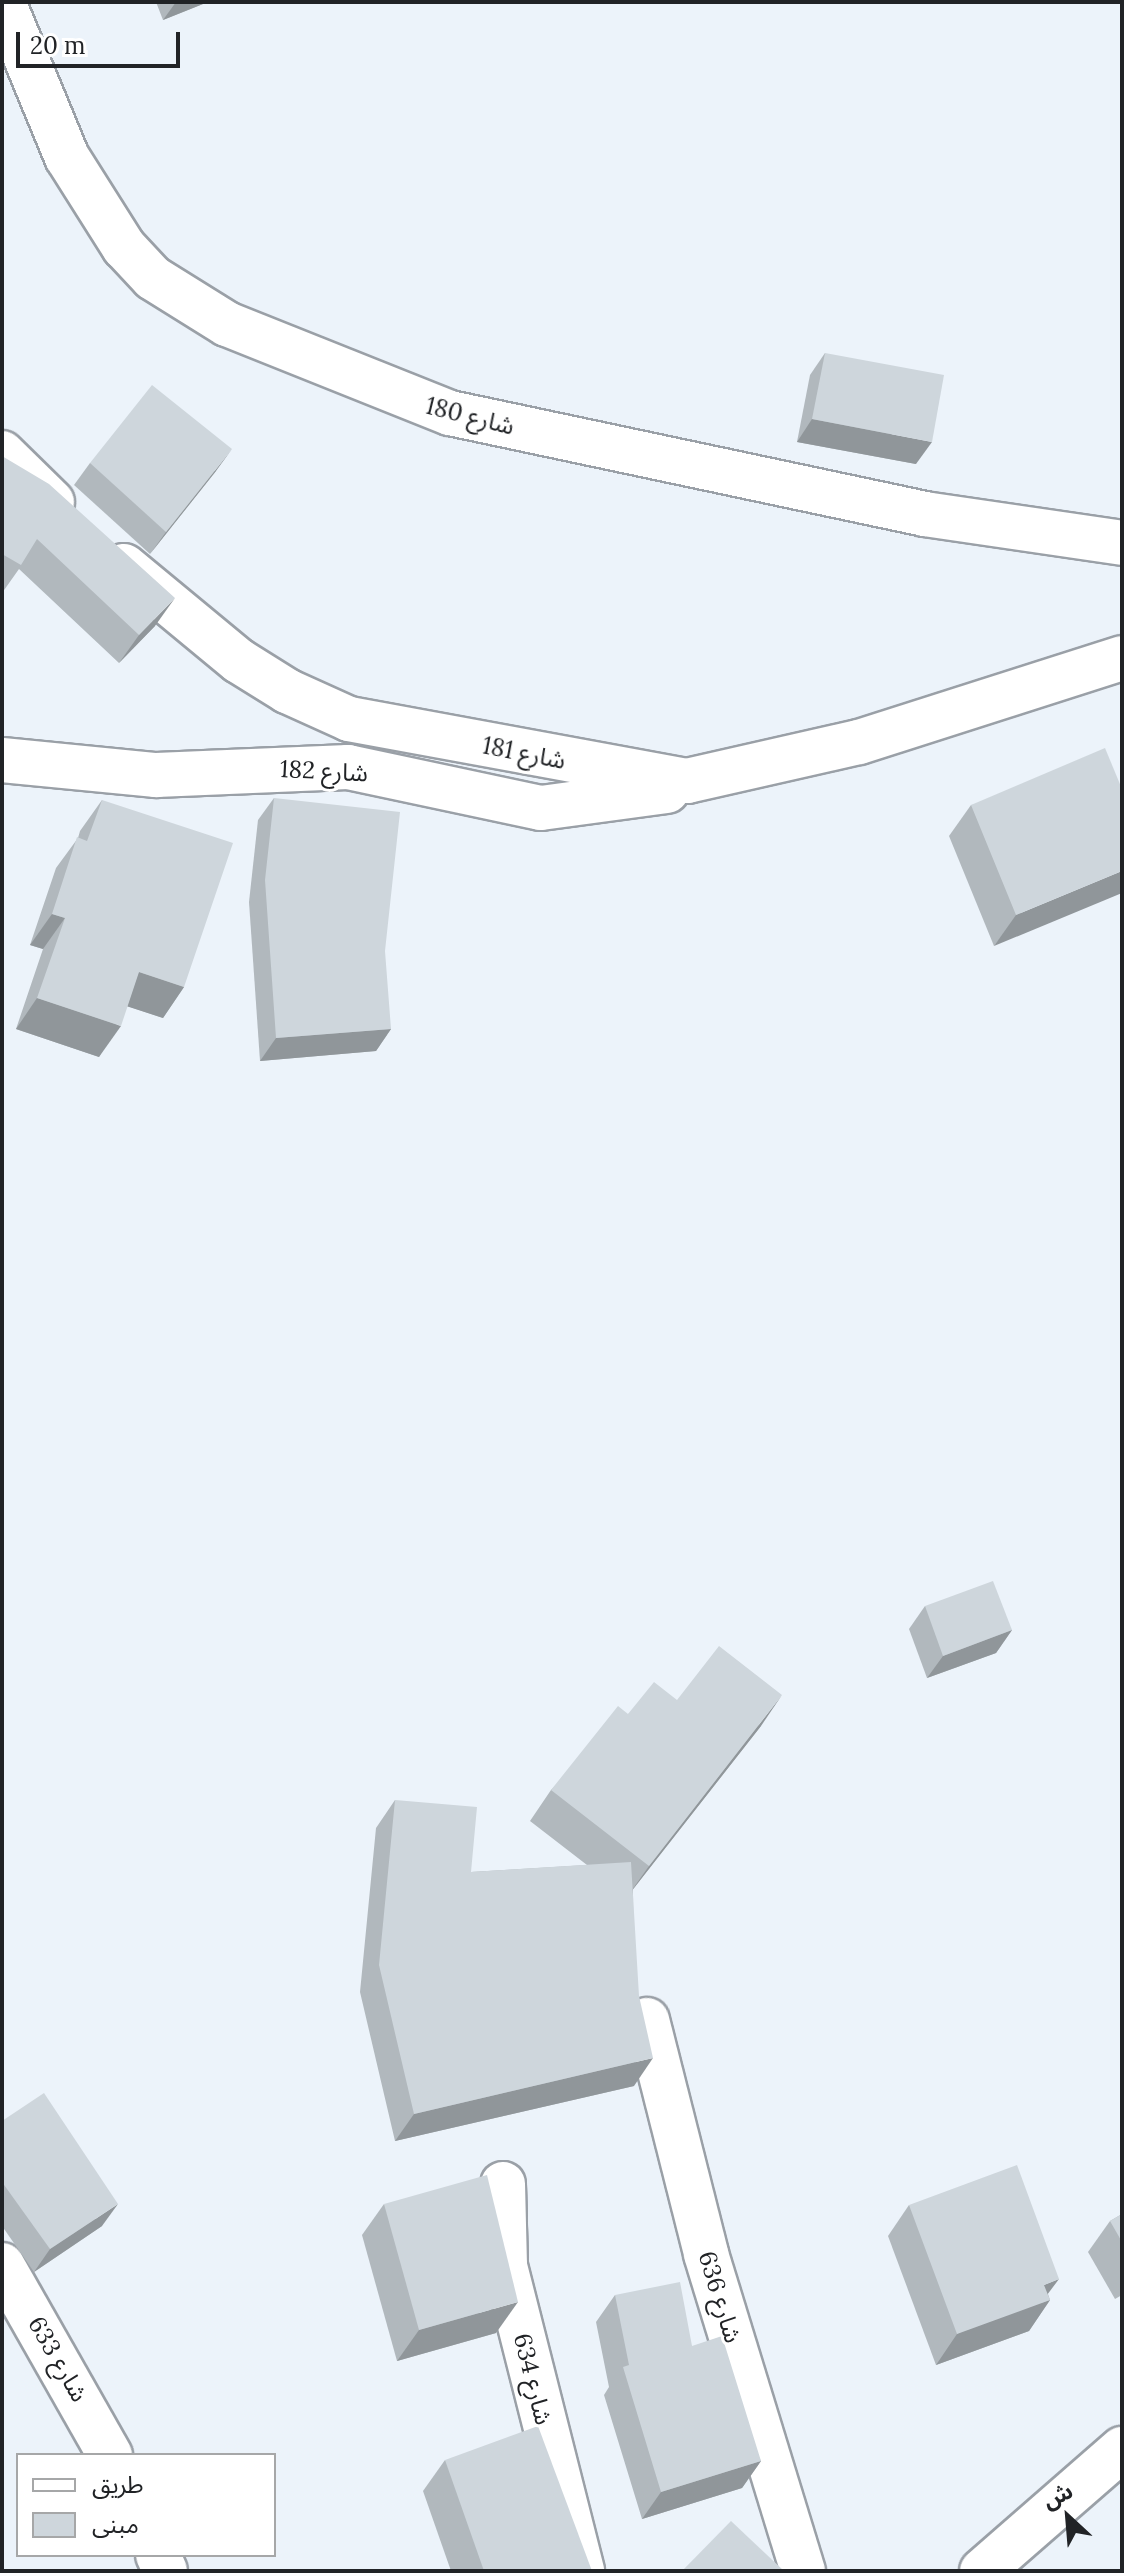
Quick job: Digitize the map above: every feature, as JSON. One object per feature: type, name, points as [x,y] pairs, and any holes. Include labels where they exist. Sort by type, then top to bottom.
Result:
[{"type":"street","name":"شارع 180","points":[[3,2],[67,157],[124,247],[153,278],[227,324],[450,413],[924,514],[1122,543]]},
{"type":"street","name":"شارع 181","points":[[2,453],[84,531],[239,661],[287,691],[349,719],[687,781],[834,749],[1122,658]]},
{"type":"street","name":"شارع 182","points":[[2,760],[156,775],[348,767],[541,808],[653,796],[687,781]]},
{"type":"street","name":"شارع 636","points":[[647,2020],[706,2254],[803,2571]]},
{"type":"street","name":"شارع 634","points":[[503,2184],[505,2266],[582,2571]]},
{"type":"street","name":"شارع 633","points":[[2,2265],[109,2453]]},
{"type":"street","points":[[982,2571],[1122,2449]]},
{"type":"building","points":[[825,353],[944,375],[932,442],[812,419]]},
{"type":"building","points":[[152,385],[232,449],[166,532],[90,463]]},
{"type":"building","points":[[2,456],[49,484],[175,598],[139,635],[37,539],[21,565],[2,554]]},
{"type":"building","points":[[1105,748],[1122,789],[1122,871],[1016,915],[971,805]]},
{"type":"building","points":[[274,798],[400,812],[385,951],[391,1029],[276,1038],[265,880]]},
{"type":"building","points":[[102,800],[233,843],[184,987],[139,972],[121,1026],[37,998],[65,918],[52,914],[77,837],[87,841]]},
{"type":"building","points":[[993,1581],[1012,1630],[943,1656],[925,1606]]},
{"type":"building","points":[[719,1646],[782,1695],[649,1866],[551,1790],[618,1706],[628,1714],[654,1682],[677,1700]]},
{"type":"building","points":[[395,1800],[477,1807],[471,1872],[631,1862],[639,1996],[653,2058],[414,2114],[379,1965]]},
{"type":"building","points":[[44,2093],[118,2204],[50,2249],[2,2182],[2,2121]]},
{"type":"building","points":[[1017,2165],[1059,2279],[1044,2285],[1050,2300],[957,2334],[909,2205]]},
{"type":"building","points":[[487,2175],[518,2302],[419,2330],[384,2204]]},
{"type":"building","points":[[1122,2214],[1122,2242],[1110,2221]]},
{"type":"building","points":[[680,2282],[692,2346],[722,2336],[761,2461],[661,2492],[623,2367],[629,2365],[615,2295]]},
{"type":"building","points":[[538,2426],[592,2571],[484,2571],[445,2460]]},
{"type":"building","points":[[731,2521],[784,2571],[682,2571]]}]
